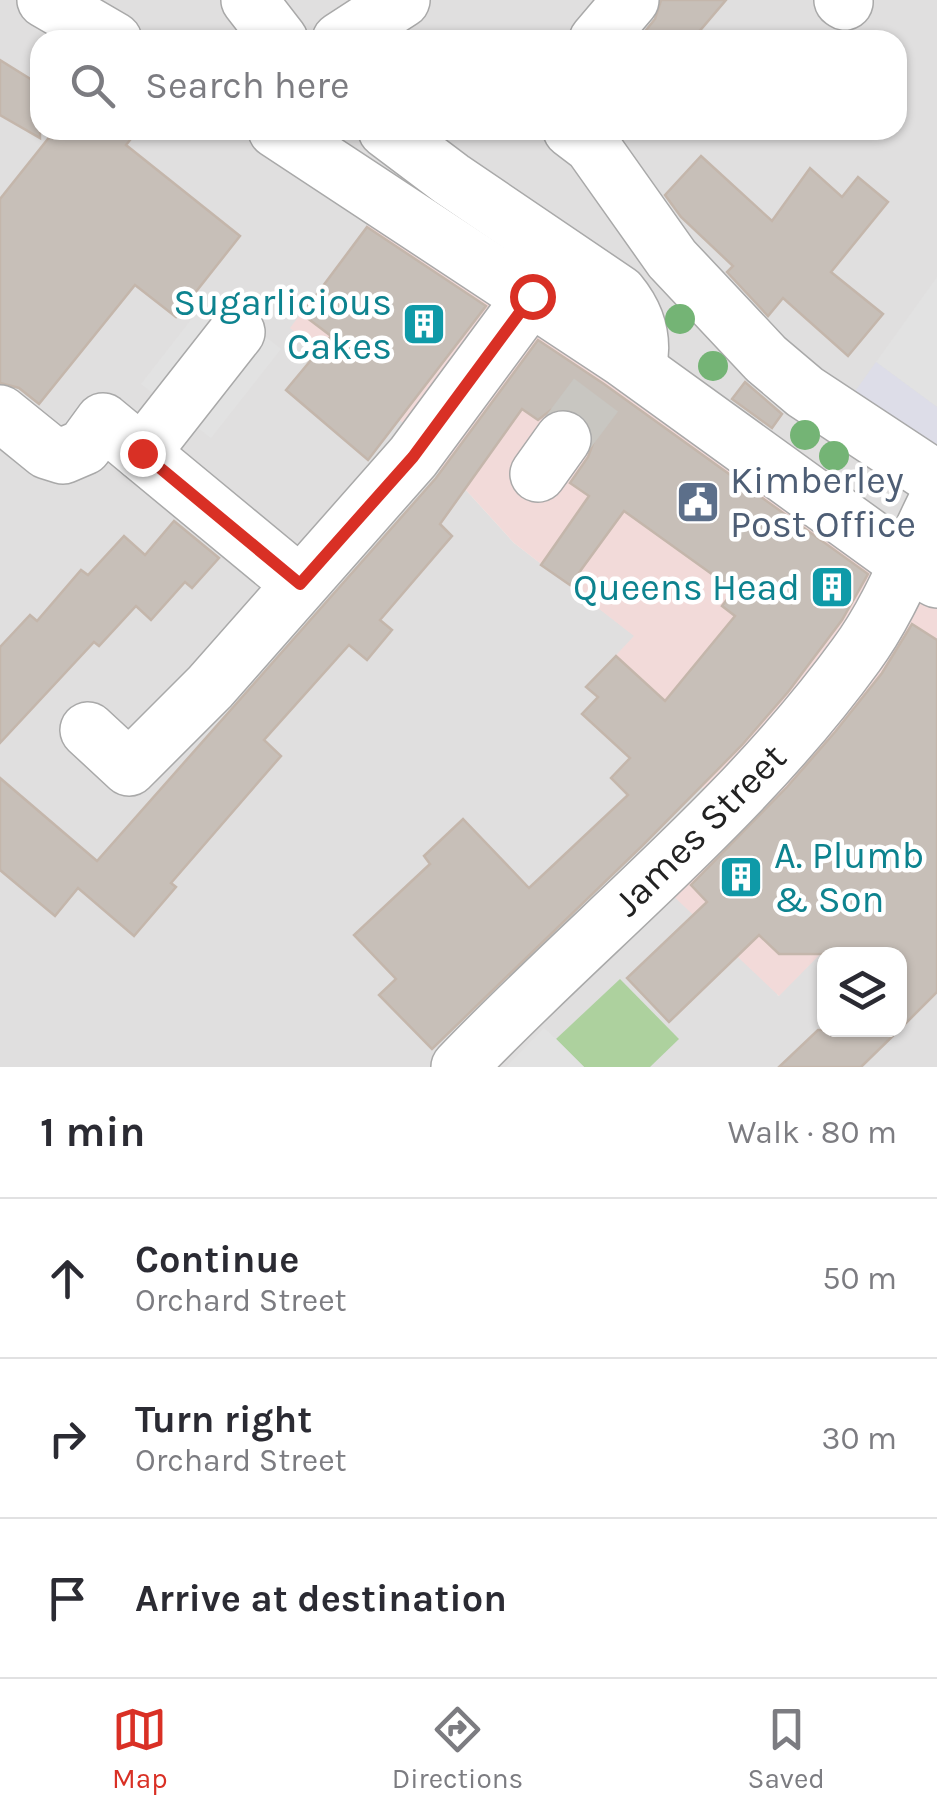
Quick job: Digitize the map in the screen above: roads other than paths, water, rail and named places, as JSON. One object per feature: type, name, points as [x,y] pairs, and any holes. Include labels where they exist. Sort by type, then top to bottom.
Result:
[{"type":"street","points":[[45,0],[97,30]]},
{"type":"street","points":[[250,0],[272,30]]},
{"type":"street","points":[[605,30],[631,0]]},
{"type":"street","points":[[291,140],[532,296],[622,370],[922,572]]},
{"type":"street","points":[[400,140],[619,294],[634,311],[642,355],[622,370]]},
{"type":"street","points":[[584,140],[672,259],[766,359],[804,392],[937,479]]},
{"type":"street","points":[[88,730],[129,768],[210,687],[413,457],[532,296]]},
{"type":"street","points":[[0,413],[47,451],[63,456],[122,437],[237,332]]},
{"type":"street","points":[[122,437],[300,584]]},
{"type":"street","name":"James Street","points":[[459,1067],[729,805],[790,740],[922,572],[937,500]]},
{"type":"tunnel","points":[[563,439],[605,383]]},
{"type":"place","name":"Sugarlicious Cakes","points":[[424,324]]},
{"type":"place","name":"Kimberley Post Office","points":[[698,502]]},
{"type":"place","name":"Queens Head","points":[[832,587]]},
{"type":"place","name":"A. Plumb & Son","points":[[741,877]]}]
